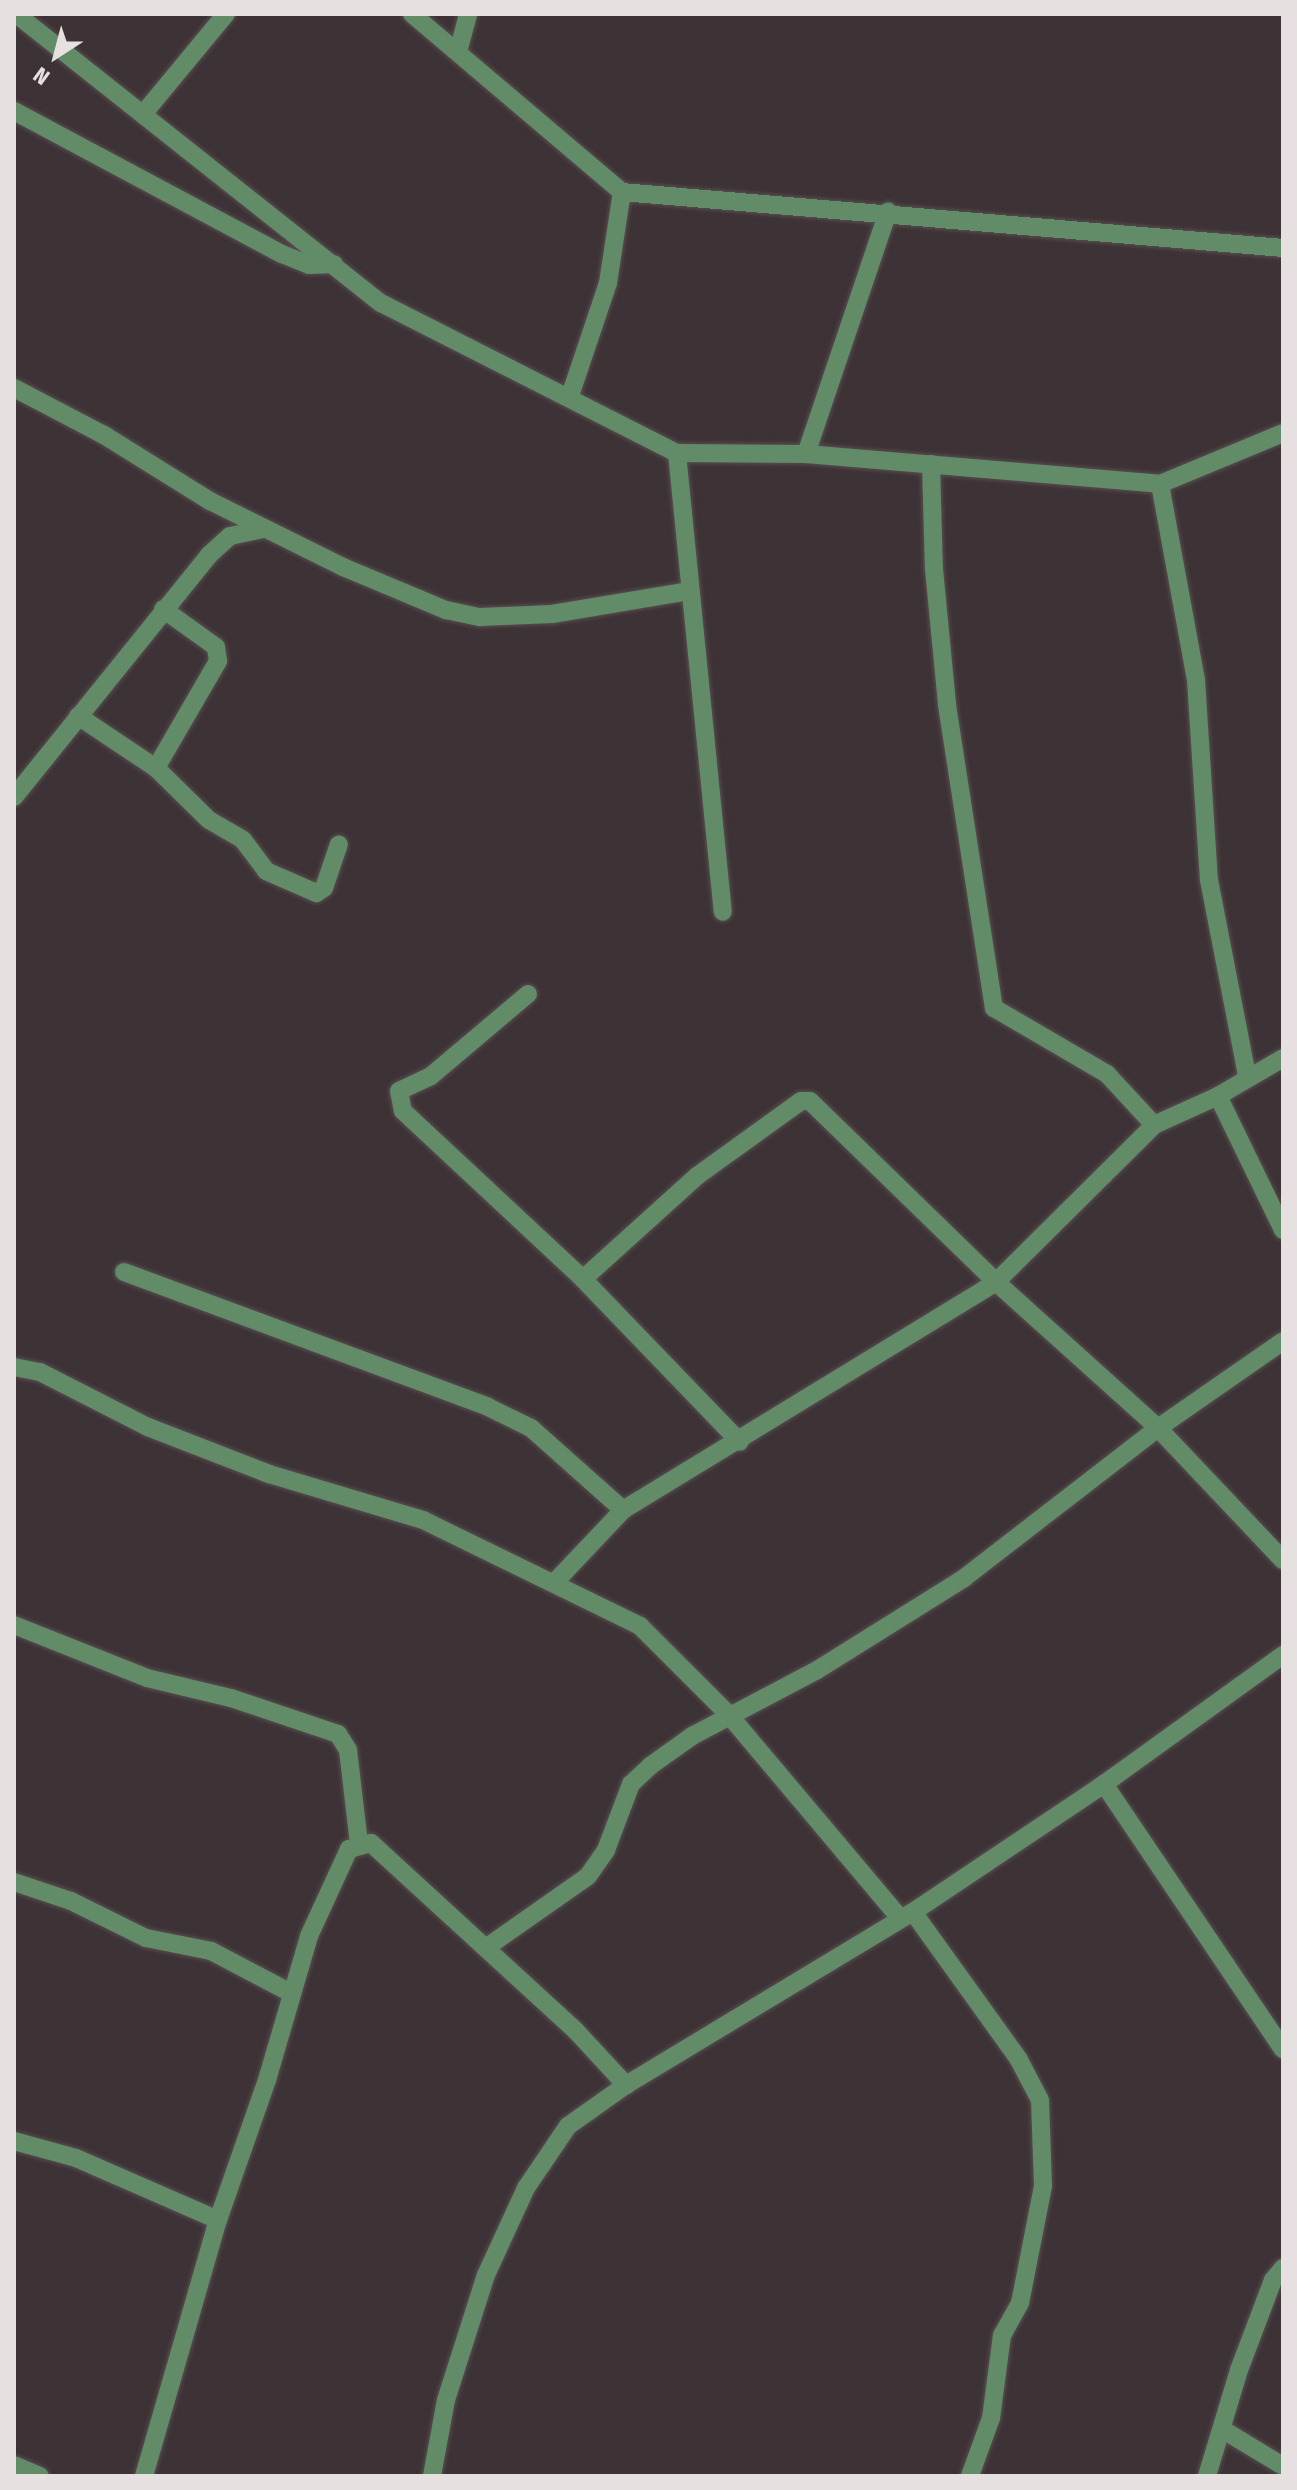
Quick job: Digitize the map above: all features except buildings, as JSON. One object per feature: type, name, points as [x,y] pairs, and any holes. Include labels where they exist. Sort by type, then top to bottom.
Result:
[{"type":"street","points":[[144,113],[226,14]]},
{"type":"street","points":[[412,14],[622,192],[888,212],[1283,248]]},
{"type":"street","points":[[458,52],[468,14]]},
{"type":"street","points":[[16,18],[144,113],[381,303],[570,396],[677,453],[806,454],[1160,484],[1283,433]]},
{"type":"street","points":[[14,111],[282,254],[309,265],[334,264]]},
{"type":"street","points":[[570,396],[608,283],[622,192]]},
{"type":"street","points":[[806,454],[888,212]]},
{"type":"street","points":[[14,388],[263,529],[417,600],[480,617],[552,614],[690,591]]},
{"type":"street","points":[[677,453],[723,912]]},
{"type":"street","points":[[931,464],[934,569],[947,705],[994,1008],[1107,1074],[1154,1125]]},
{"type":"street","points":[[1160,484],[1196,680],[1209,880],[1247,1076]]},
{"type":"street","points":[[14,797],[163,609],[230,536],[263,529]]},
{"type":"street","points":[[156,768],[218,661],[216,647],[163,609]]},
{"type":"street","points":[[78,716],[156,768],[209,820],[243,840],[266,871],[316,893],[324,888],[339,844]]},
{"type":"street","points":[[528,994],[431,1076],[399,1091],[403,1111],[583,1279],[740,1442]]},
{"type":"street","points":[[554,1583],[623,1510],[740,1442],[996,1282],[1154,1125],[1218,1096],[1247,1076],[1283,1058]]},
{"type":"street","points":[[1218,1096],[1283,1230]]},
{"type":"street","points":[[583,1279],[697,1176],[801,1101],[810,1101],[996,1282],[1158,1428],[1283,1560]]},
{"type":"street","points":[[124,1272],[488,1407],[531,1428],[623,1510]]},
{"type":"street","points":[[487,1947],[588,1876],[606,1850],[631,1784],[692,1736],[817,1670],[964,1578],[1158,1428],[1283,1341]]},
{"type":"street","points":[[14,1367],[40,1372],[148,1427],[269,1474],[423,1520],[640,1626],[729,1715],[906,1915],[1018,2058],[1040,2100],[1043,2186],[1020,2303],[1002,2335],[991,2418],[970,2476]]},
{"type":"street","points":[[14,1625],[147,1678],[231,1698],[338,1734],[348,1750],[359,1843]]},
{"type":"street","points":[[432,2476],[446,2400],[486,2275],[526,2188],[568,2126],[626,2085],[906,1915],[1104,1784],[1283,1655]]},
{"type":"street","points":[[1104,1784],[1283,2049]]},
{"type":"street","points":[[144,2476],[218,2220],[291,1993],[339,1862],[359,1843],[371,1843],[487,1947],[626,2085]]},
{"type":"street","points":[[14,1882],[71,1901],[146,1938],[211,1951],[291,1993]]},
{"type":"street","points":[[14,2141],[76,2158],[218,2220]]},
{"type":"street","points":[[1207,2476],[1225,2431],[1239,2370],[1273,2280],[1283,2268]]},
{"type":"street","points":[[1225,2431],[1283,2466]]},
{"type":"street","points":[[14,2465],[40,2476]]}]
